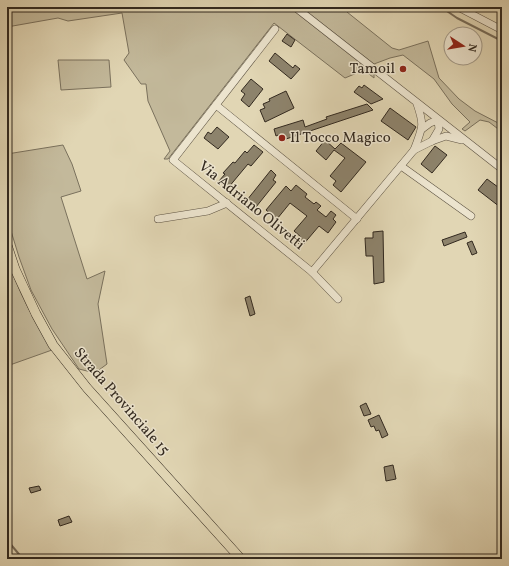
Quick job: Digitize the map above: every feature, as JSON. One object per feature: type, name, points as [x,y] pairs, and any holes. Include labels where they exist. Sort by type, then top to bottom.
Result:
[{"type":"main road","name":"Strada Provinciale 15","points":[[7,245],[15,269],[36,314],[53,345],[87,388],[241,559]]},
{"type":"street","points":[[295,7],[502,169]]},
{"type":"street","points":[[458,7],[502,30]]},
{"type":"street","points":[[275,29],[216,105],[357,219]]},
{"type":"street","points":[[312,272],[414,150],[422,128],[422,120],[417,104]]},
{"type":"street","name":"Via Adriano Olivetti","points":[[216,105],[173,160],[312,272],[338,299]]},
{"type":"street","points":[[422,128],[438,120]]},
{"type":"street","points":[[432,141],[439,129],[438,120]]},
{"type":"street","points":[[414,150],[446,136],[465,140]]},
{"type":"street","points":[[401,166],[471,216]]},
{"type":"street","points":[[158,219],[208,211],[227,203]]},
{"type":"shaded area","points":[[7,7],[289,7],[374,74],[374,78],[364,70],[345,78],[274,23],[168,159],[164,159],[170,151],[148,101],[146,84],[141,84],[124,60],[129,53],[122,13],[68,21],[58,18],[7,27]]},
{"type":"shaded area","points":[[301,7],[347,7],[347,12],[392,48],[399,50],[428,41],[439,78],[459,99],[475,111],[502,125],[502,132],[489,122],[480,120],[465,131],[462,129],[470,122],[452,104],[434,79],[403,55],[374,64]]},
{"type":"shaded area","points":[[58,60],[109,60],[111,87],[61,90]]},
{"type":"shaded area","points":[[63,145],[72,164],[81,191],[61,197],[87,279],[105,271],[98,304],[107,364],[95,373],[79,369],[52,329],[31,290],[7,218],[7,154]]},
{"type":"shaded area","points":[[7,258],[27,306],[52,350],[7,366]]},
{"type":"building","points":[[287,34],[295,40],[291,47],[282,41]]},
{"type":"building","points":[[275,53],[293,68],[295,65],[300,69],[291,79],[269,61]]},
{"type":"building","points":[[251,79],[263,89],[249,107],[241,100],[245,94],[241,91]]},
{"type":"building","points":[[364,85],[383,99],[371,104],[354,92],[359,86],[362,88]]},
{"type":"building","points":[[286,91],[294,108],[265,122],[260,110],[265,108],[263,104],[270,101],[269,99]]},
{"type":"building","points":[[367,104],[373,110],[280,141],[278,135],[276,136],[274,129],[303,120],[305,127],[327,119],[326,117]]},
{"type":"building","points":[[390,108],[416,127],[408,140],[381,121]]},
{"type":"building","points":[[217,127],[229,137],[218,149],[204,138],[208,132],[211,134]]},
{"type":"building","points":[[325,140],[335,149],[341,143],[366,162],[341,192],[333,185],[336,181],[330,176],[345,158],[334,150],[326,160],[316,151]]},
{"type":"building","points":[[254,145],[263,152],[251,166],[248,164],[228,188],[219,181],[225,174],[223,173],[233,162],[235,163],[245,151],[247,153]]},
{"type":"building","points":[[435,146],[447,155],[432,173],[421,164]]},
{"type":"building","points":[[271,170],[276,175],[273,180],[276,182],[256,207],[247,200]]},
{"type":"building","points":[[487,179],[502,190],[502,203],[500,207],[478,190]]},
{"type":"building","points":[[296,185],[307,194],[305,197],[314,204],[316,202],[321,206],[317,210],[326,217],[331,211],[336,215],[333,219],[336,222],[328,233],[319,226],[302,246],[297,242],[301,237],[294,231],[307,216],[290,203],[277,219],[266,210],[286,186],[291,191]]},
{"type":"building","points":[[383,231],[384,282],[374,284],[373,256],[366,256],[365,238],[373,238],[373,232]]},
{"type":"building","points":[[465,232],[467,237],[444,246],[442,240]]},
{"type":"building","points":[[472,241],[477,253],[472,255],[467,243]]},
{"type":"building","points":[[250,296],[255,314],[250,316],[245,298]]},
{"type":"building","points":[[366,403],[371,414],[364,416],[360,406]]},
{"type":"building","points":[[379,415],[388,435],[382,438],[379,430],[376,431],[374,426],[371,427],[368,420]]},
{"type":"building","points":[[393,465],[396,479],[386,481],[384,467]]},
{"type":"building","points":[[39,486],[41,490],[31,493],[29,488]]},
{"type":"building","points":[[69,516],[72,522],[60,526],[58,520]]},
{"type":"waterway","points":[[441,7],[457,18],[502,41]]},
{"type":"waterway","points":[[7,540],[23,559]]},
{"type":"place","name":"Tamoil","points":[[403,69]]},
{"type":"place","name":"Il Tocco Magico","points":[[282,138]]}]
